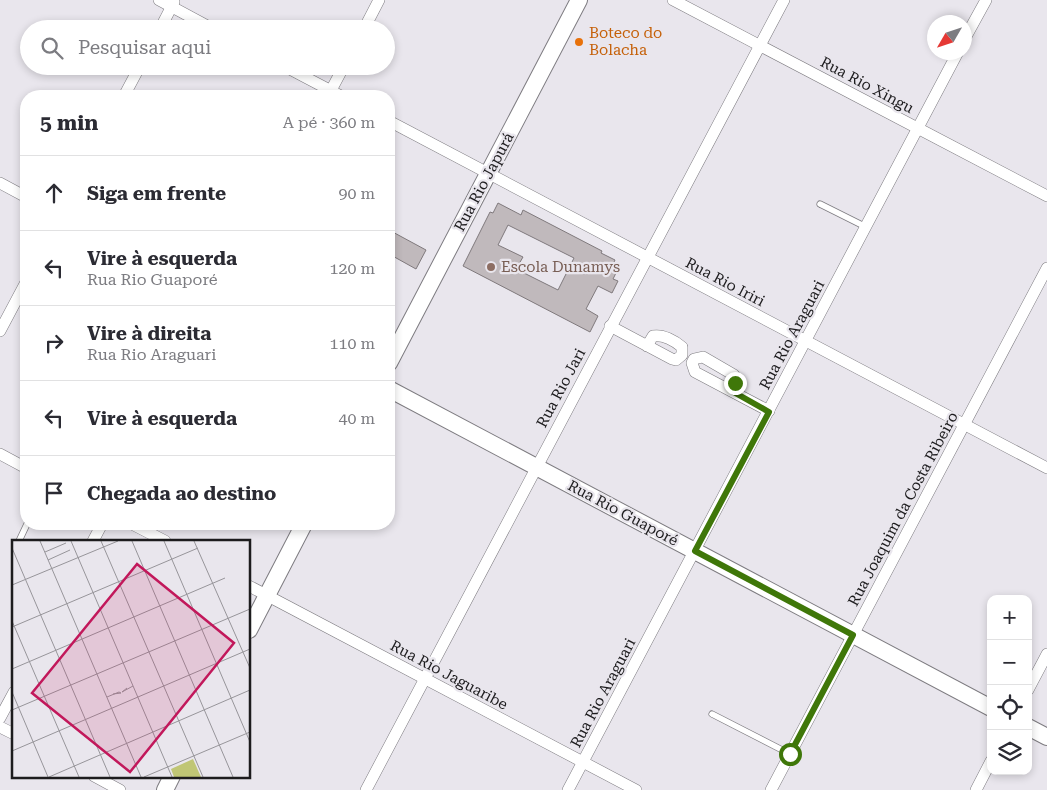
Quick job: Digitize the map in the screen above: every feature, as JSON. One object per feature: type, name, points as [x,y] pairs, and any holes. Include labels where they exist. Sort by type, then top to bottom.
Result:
[{"type":"street","points":[[159,0],[173,3],[199,20]]},
{"type":"street","points":[[369,20],[379,0]]},
{"type":"street","name":"Rua Rio Japurá","points":[[395,352],[579,0]]},
{"type":"street","name":"Rua Rio Xingu","points":[[673,0],[1047,196]]},
{"type":"street","name":"Rua Rio Jari","points":[[366,790],[784,0]]},
{"type":"street","points":[[972,25],[986,0]]},
{"type":"street","points":[[164,20],[173,3]]},
{"type":"street","name":"Rua Rio Araguari","points":[[568,790],[954,60]]},
{"type":"street","points":[[127,90],[135,75]]},
{"type":"street","points":[[300,75],[325,90]]},
{"type":"street","points":[[336,90],[341,75]]},
{"type":"street","name":"Rua Rio Iriri","points":[[395,124],[1047,468]]},
{"type":"street","points":[[0,184],[20,194]]},
{"type":"street","name":"Rua Joaquim da Costa Ribeiro","points":[[771,790],[1047,268]]},
{"type":"street","points":[[0,331],[20,293]]},
{"type":"street","points":[[610,326],[647,346]]},
{"type":"street","points":[[730,390],[769,412]]},
{"type":"street","name":"Rua Rio Guaporé","points":[[395,392],[987,706]]},
{"type":"street","points":[[0,454],[20,465]]},
{"type":"street","points":[[144,530],[163,540]]},
{"type":"street","points":[[250,628],[301,530]]},
{"type":"street","name":"Rua Rio Jaguaribe","points":[[250,586],[636,790]]},
{"type":"street","points":[[1031,685],[1047,654]]},
{"type":"street","points":[[0,718],[12,696]]},
{"type":"street","points":[[0,727],[12,733]]},
{"type":"street","points":[[1032,729],[1047,737]]},
{"type":"street","points":[[976,790],[987,769]]},
{"type":"street","points":[[98,778],[120,790]]},
{"type":"street","points":[[165,790],[171,778]]},
{"type":"lane","points":[[820,204],[866,227]]},
{"type":"lane","points":[[712,714],[790,754]]},
{"type":"building","name":"Escola Dunamys","points":[[498,203],[521,215],[523,210],[602,251],[601,253],[615,260],[612,266],[618,269],[613,279],[618,281],[612,293],[598,286],[586,309],[598,316],[590,332],[463,266],[490,212],[493,213]],"holes":[[[508,225],[574,258],[558,290],[516,269],[523,257],[498,245]]]},
{"type":"building","points":[[395,233],[426,250],[416,269],[395,257]]},
{"type":"place","name":"Boteco do Bolacha","points":[[579,42]]},
{"type":"place","name":"Escola Dunamys","points":[[491,267]]},
{"type":"route","points":[[735,383],[730,390],[769,412],[695,551],[853,635],[790,754]]}]
